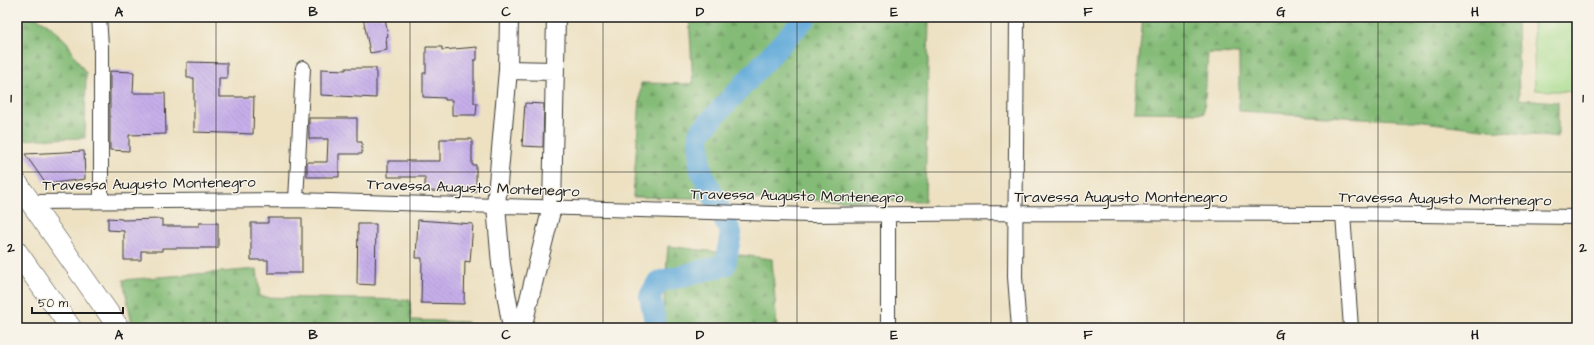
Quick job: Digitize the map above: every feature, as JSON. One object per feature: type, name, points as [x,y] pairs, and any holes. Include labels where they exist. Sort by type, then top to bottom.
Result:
[{"type":"highway","points":[[17,183],[24,201],[119,328]]},
{"type":"highway","points":[[17,252],[71,328]]},
{"type":"main road","points":[[509,17],[508,70],[496,206],[501,264],[512,328]]},
{"type":"main road","points":[[522,328],[552,208],[556,17]]},
{"type":"main road","points":[[508,70],[555,70]]},
{"type":"street","points":[[99,17],[101,46],[101,201]]},
{"type":"street","points":[[1016,17],[1015,277],[1019,328]]},
{"type":"street","points":[[296,200],[303,68]]},
{"type":"street","name":"Travessa Augusto Montenegro","points":[[24,201],[296,200],[810,215],[1015,213],[1343,214],[1577,217]]},
{"type":"street","points":[[1343,214],[1351,328]]},
{"type":"street","points":[[888,215],[888,328]]},
{"type":"path","points":[[66,186],[101,185]]},
{"type":"green space","points":[[17,17],[35,17],[48,24],[67,42],[86,73],[85,138],[17,140]]},
{"type":"green space","points":[[297,17],[297,18],[119,18]]},
{"type":"green space","points":[[689,17],[929,17],[925,202],[633,197],[641,83],[693,84]]},
{"type":"green space","points":[[1143,17],[1517,17],[1519,99],[1558,102],[1558,138],[1415,121],[1239,111],[1239,54],[1208,53],[1204,113],[1134,112]]},
{"type":"green space","points":[[1533,17],[1577,17],[1577,92],[1535,90]]},
{"type":"green space","points":[[668,246],[772,259],[777,328],[662,328]]},
{"type":"green space","points":[[257,269],[260,297],[410,300],[411,320],[467,322],[467,328],[133,328],[123,280]]},
{"type":"green space","points":[[895,327],[992,328],[895,328]]},
{"type":"building","points":[[363,17],[385,17],[388,36],[386,37],[387,50],[370,53]]},
{"type":"building","points":[[426,47],[442,47],[442,50],[477,47],[477,60],[474,60],[474,103],[477,103],[476,115],[452,115],[452,100],[445,100],[445,98],[423,97],[423,73],[426,73]]},
{"type":"building","points":[[187,62],[227,63],[227,78],[219,78],[219,97],[254,97],[253,134],[194,132],[194,78],[187,78]]},
{"type":"building","points":[[346,68],[376,68],[376,98],[321,95],[321,69],[346,70]]},
{"type":"building","points":[[110,71],[134,72],[133,93],[165,93],[166,134],[129,135],[129,151],[110,150]]},
{"type":"building","points":[[525,103],[544,104],[543,147],[522,146]]},
{"type":"building","points":[[309,118],[357,118],[357,142],[362,142],[362,154],[339,154],[339,177],[307,177],[307,162],[327,162],[328,139],[309,139]]},
{"type":"building","points":[[440,139],[472,139],[472,165],[476,165],[476,192],[425,191],[425,177],[388,177],[388,161],[440,161]]},
{"type":"building","points":[[84,151],[85,179],[46,184],[25,154]]},
{"type":"building","points":[[108,218],[122,220],[162,219],[162,226],[199,226],[199,223],[218,223],[218,248],[162,248],[162,251],[141,251],[141,260],[124,260],[124,231],[108,230]]},
{"type":"building","points":[[268,218],[302,218],[302,273],[268,273],[268,260],[251,260],[251,223],[268,223]]},
{"type":"building","points":[[418,220],[473,224],[470,262],[465,261],[464,304],[421,303],[422,258],[416,258]]},
{"type":"building","points":[[358,224],[376,224],[375,285],[357,284]]},
{"type":"waterway","points":[[651,328],[655,322],[650,296],[658,282],[725,265],[731,233],[700,168],[699,133],[806,17]]}]
